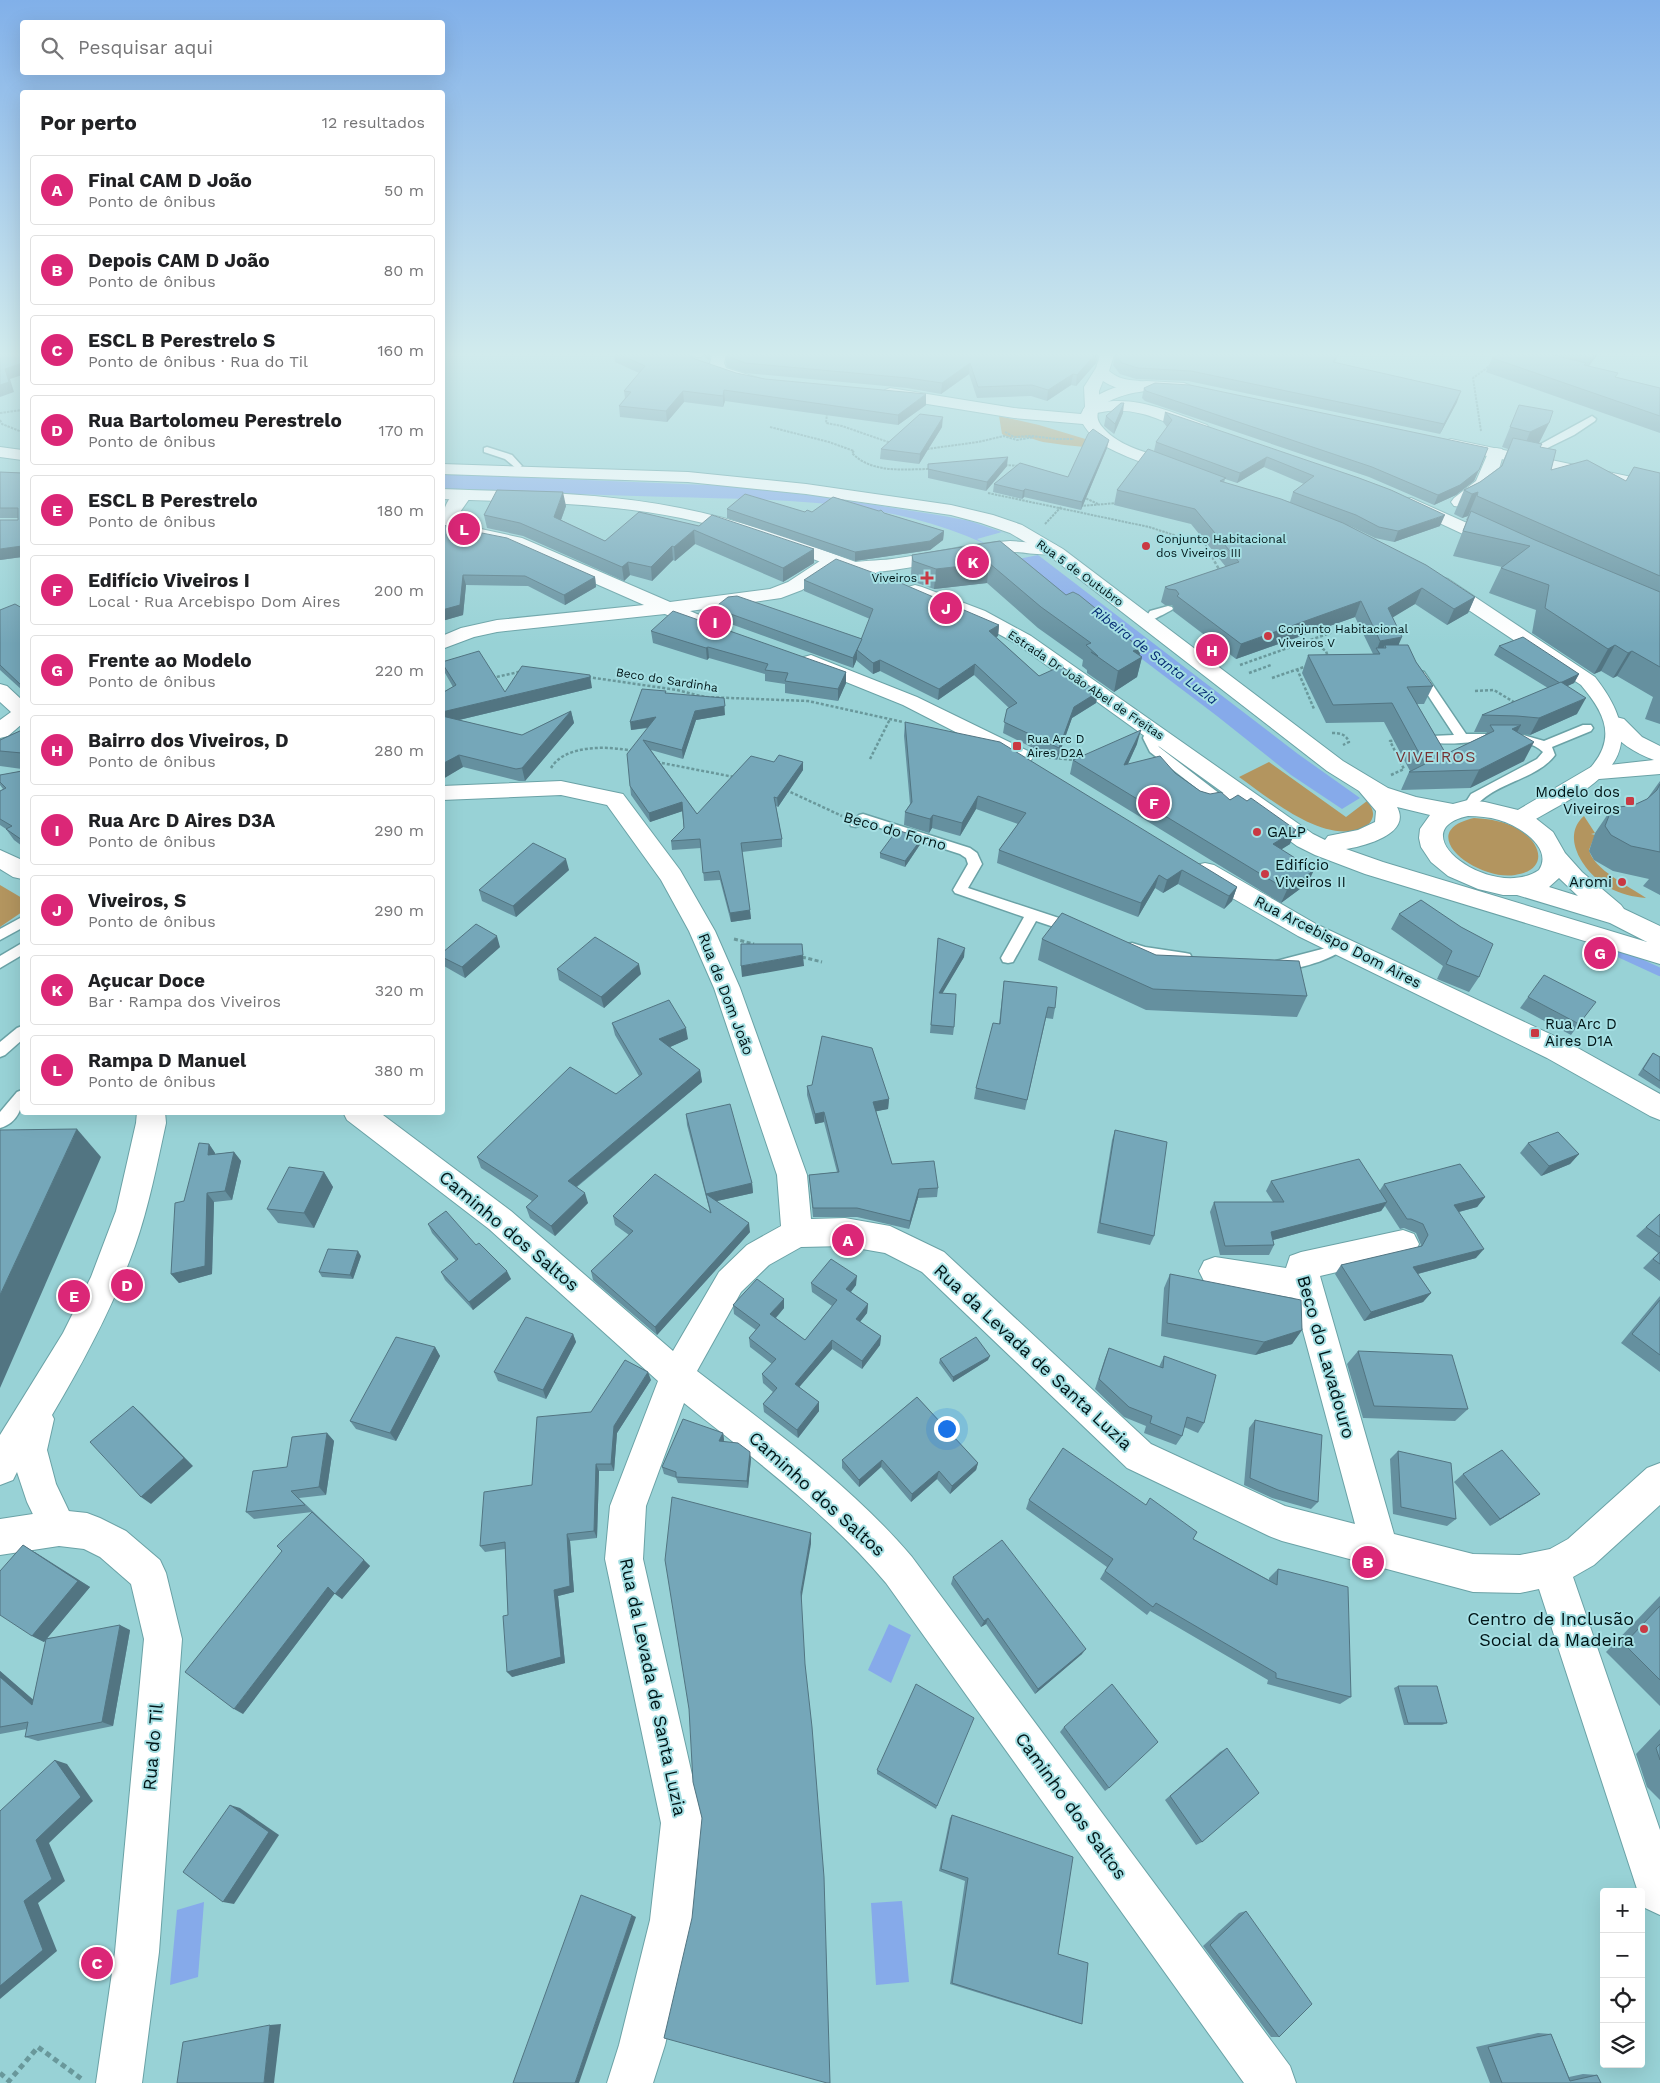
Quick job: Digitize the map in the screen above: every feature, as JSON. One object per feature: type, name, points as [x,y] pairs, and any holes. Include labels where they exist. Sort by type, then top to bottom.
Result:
[{"type":"street","points":[[1127,449],[1195,475]]},
{"type":"street","points":[[1475,449],[1660,488]]},
{"type":"street","points":[[0,452],[20,455]]},
{"type":"street","points":[[1434,514],[1463,501],[1484,484],[1496,454]]},
{"type":"street","name":"Rua 5 de Outubro","points":[[445,469],[688,477],[782,486],[951,510],[1016,529],[1050,549],[1335,766],[1369,788],[1406,802],[1460,810],[1502,813],[1518,819],[1544,836],[1552,847],[1555,857],[1573,878],[1620,918]]},
{"type":"street","name":"Estrada Dr João Abel de Freitas","points":[[445,494],[606,502],[664,510],[733,526],[853,568],[894,577],[978,615],[1018,636],[1230,795],[1313,835],[1407,859],[1449,865]]},
{"type":"street","points":[[445,520],[462,495]]},
{"type":"street","points":[[1394,495],[1515,551]]},
{"type":"street","points":[[445,529],[481,534],[516,542],[696,622],[733,634]]},
{"type":"street","points":[[950,534],[986,548]]},
{"type":"street","points":[[894,577],[986,548],[1020,545],[1050,549]]},
{"type":"street","points":[[445,642],[468,632],[497,626],[667,608],[774,594],[795,586],[833,561]]},
{"type":"street","points":[[1428,575],[1588,681],[1604,696],[1616,724],[1617,737],[1615,750],[1603,768]]},
{"type":"street","points":[[789,654],[836,670],[910,701],[1031,762]]},
{"type":"street","points":[[0,690],[20,711]]},
{"type":"street","points":[[0,731],[20,715]]},
{"type":"street","points":[[1616,724],[1634,742],[1660,755]]},
{"type":"street","points":[[1518,819],[1603,768],[1630,760],[1660,760]]},
{"type":"street","points":[[1603,768],[1660,767]]},
{"type":"street","name":"Rua de Dom João","points":[[445,793],[561,788],[615,799],[672,876],[702,931],[727,988],[792,1175],[796,1232]]},
{"type":"street","points":[[1336,842],[1365,838],[1383,824],[1384,803],[1369,788]]},
{"type":"street","points":[[1460,810],[1436,821],[1431,834],[1435,849],[1449,865],[1464,875],[1482,882],[1501,886],[1512,897],[1620,918],[1660,937]]},
{"type":"street","name":"Estrada Dr João Abel de Freitas","points":[[1277,819],[1305,840],[1323,849],[1374,868],[1512,897],[1660,955]]},
{"type":"street","name":"Rua Arcebispo Dom Aires","points":[[1183,857],[1266,908],[1558,1050],[1660,1108]]},
{"type":"street","points":[[1512,897],[1550,874],[1555,866],[1555,857]]},
{"type":"street","points":[[0,858],[20,870]]},
{"type":"street","points":[[0,1467],[78,1339],[108,1274],[131,1212],[151,1123],[151,1115]]},
{"type":"street","name":"Caminho dos Saltos","points":[[367,1120],[500,1220],[678,1376],[784,1460],[878,1545],[905,1578],[1273,2083]]},
{"type":"street","name":"Rua da Levada de Santa Luzia","points":[[630,2083],[642,2045],[672,1920],[682,1822],[624,1559],[628,1506],[678,1376],[711,1313],[730,1282],[758,1255],[796,1232],[845,1232],[890,1240],[933,1262],[1139,1456],[1282,1523],[1474,1573],[1520,1574],[1551,1568],[1581,1552],[1660,1481]]},
{"type":"street","name":"Beco do Lavadouro","points":[[1380,1548],[1301,1266],[1403,1244]]},
{"type":"street","points":[[1215,1271],[1307,1286]]},
{"type":"street","points":[[40,1403],[30,1450],[40,1489],[59,1528]]},
{"type":"street","name":"Rua do Til","points":[[0,1537],[59,1528],[87,1531],[113,1544],[147,1573],[163,1639],[137,1952],[119,2083]]},
{"type":"street","points":[[1551,1568],[1660,1893]]},
{"type":"lane","points":[[1518,458],[1537,449]]},
{"type":"lane","points":[[487,450],[507,456],[516,462],[517,466]]},
{"type":"lane","points":[[1151,617],[1154,613],[1168,609]]},
{"type":"lane","points":[[1413,663],[1463,739]]},
{"type":"lane","points":[[1544,746],[1587,728]]},
{"type":"lane","points":[[1436,739],[1518,738],[1532,740],[1549,751],[1549,755],[1541,762],[1475,797],[1460,810]]},
{"type":"lane","points":[[1153,739],[1159,765],[1197,797],[1205,802],[1230,795]]},
{"type":"lane","name":"Beco do Forno","points":[[856,823],[863,818],[965,851],[972,856],[975,864],[960,890],[1032,915]]},
{"type":"lane","points":[[1008,958],[1032,915],[1088,934]]},
{"type":"lane","points":[[1620,918],[1660,925]]},
{"type":"lane","points":[[0,935],[20,923]]},
{"type":"lane","points":[[1116,943],[1145,952],[1201,960]]},
{"type":"lane","points":[[1268,964],[1287,965],[1331,952],[1340,945]]},
{"type":"lane","points":[[0,963],[20,949]]},
{"type":"lane","points":[[0,1052],[20,1034]]},
{"type":"lane","points":[[0,1122],[20,1099]]},
{"type":"path","points":[[852,449],[854,450],[852,453],[858,461],[872,465],[936,470]]},
{"type":"path","points":[[1004,465],[1025,467]]},
{"type":"path","points":[[988,493],[1149,527],[1174,535],[1179,540],[1204,540],[1224,575]]},
{"type":"path","points":[[1078,496],[1095,501],[1098,504]]},
{"type":"path","points":[[1049,518],[1060,508],[1126,502]]},
{"type":"path","points":[[1238,666],[1330,633],[1316,623]]},
{"type":"path","points":[[1310,640],[1326,652],[1330,658],[1322,656]]},
{"type":"path","points":[[1248,673],[1271,665],[1261,658]]},
{"type":"path","points":[[1272,678],[1311,664]]},
{"type":"path","points":[[1297,669],[1314,709]]},
{"type":"path","points":[[489,678],[527,670]]},
{"type":"path","name":"Beco do Sardinha","points":[[587,676],[677,690],[688,694],[748,699],[795,699],[826,704],[909,724]]},
{"type":"path","points":[[1475,691],[1494,690],[1523,708]]},
{"type":"path","points":[[870,759],[890,719]]},
{"type":"path","points":[[1391,775],[1404,769],[1390,741],[1436,739]]},
{"type":"path","points":[[537,789],[560,756],[595,750],[631,750],[638,754]]},
{"type":"path","points":[[1031,762],[1036,756],[1080,761]]},
{"type":"path","points":[[653,760],[660,764],[738,778]]},
{"type":"path","name":"Beco do Forno","points":[[782,789],[856,823]]},
{"type":"path","points":[[702,931],[758,945]]},
{"type":"path","points":[[794,955],[822,962]]},
{"type":"path","points":[[0,2073],[9,2081],[38,2047],[88,2083]]},
{"type":"shaded area","points":[[1269,762],[1346,817],[1367,801],[1373,812],[1371,821],[1366,826],[1357,830],[1326,829],[1310,823],[1279,806],[1239,777]]},
{"type":"shaded area","points":[[1584,816],[1595,833],[1591,834],[1595,835],[1589,850],[1597,864],[1646,898],[1617,892],[1591,874],[1584,865],[1578,855],[1574,835],[1577,825]]},
{"type":"shaded area","points":[[1474,818],[1502,822],[1513,826],[1526,835],[1537,848],[1537,862],[1533,868],[1515,875],[1500,875],[1484,871],[1457,854],[1450,844],[1449,834],[1456,825]]},
{"type":"shaded area","points":[[0,885],[20,897],[20,913],[0,927]]},
{"type":"water","points":[[445,474],[730,486],[825,497],[944,516],[970,521],[1002,532],[1038,555],[1298,754],[1360,798],[1342,809],[1291,775],[1217,716],[1001,552],[962,534],[922,521],[839,505],[754,499],[445,489]]},
{"type":"water","points":[[889,1624],[911,1635],[891,1683],[868,1670]]},
{"type":"water","points":[[902,1901],[909,1982],[876,1985],[871,1903]]},
{"type":"water","points":[[204,1902],[198,1977],[170,1985],[177,1910]]},
{"type":"pier","points":[[1002,532],[1038,555],[1014,560],[977,539]]},
{"type":"building","points":[[883,449],[923,449],[920,454]]},
{"type":"building","points":[[1081,449],[1105,449],[1082,502],[994,484],[1020,463],[1068,477]]},
{"type":"building","points":[[1149,449],[1226,478],[1220,481],[1281,499],[1343,523],[1426,565],[1475,597],[1454,609],[1422,588],[1388,608],[1402,637],[1380,641],[1361,601],[1241,644],[1177,596],[1179,594],[1176,590],[1165,587],[1239,562],[1195,509],[1117,490]]},
{"type":"building","points":[[1176,449],[1274,449],[1391,490],[1445,515],[1398,531],[1379,527],[1356,515],[1293,492],[1314,476],[1267,457],[1240,473]]},
{"type":"building","points":[[1319,449],[1488,449],[1479,470],[1460,485],[1438,495],[1372,467]]},
{"type":"building","points":[[1509,449],[1552,449],[1556,450],[1551,470],[1587,460],[1626,481],[1634,467],[1660,473],[1660,576],[1477,496],[1478,492],[1472,494],[1464,490],[1480,482],[1502,466]]},
{"type":"building","points":[[1008,457],[987,482],[928,469],[928,464]]},
{"type":"building","points":[[0,472],[20,473],[20,546],[0,549],[0,520],[18,520],[18,508],[0,508]]},
{"type":"building","points":[[497,490],[563,492],[554,517],[605,541],[639,512],[699,526],[712,515],[814,549],[783,568],[694,530],[674,547],[672,546],[651,567],[628,562],[622,567],[520,523],[484,515]]},
{"type":"building","points":[[745,494],[805,512],[807,510],[812,512],[833,497],[881,510],[884,513],[944,531],[930,541],[855,552],[727,509]]},
{"type":"building","points":[[1471,511],[1660,592],[1660,667],[1632,651],[1628,653],[1615,645],[1608,649],[1545,608],[1549,585],[1501,568],[1530,546],[1463,531]]},
{"type":"building","points":[[445,526],[507,538],[595,577],[564,595],[525,576],[463,575],[460,605],[445,609]]},
{"type":"building","points":[[1000,541],[1066,595],[1073,592],[1079,595],[1126,633],[1122,634],[1141,648],[1133,651],[1142,657],[1118,671],[1091,652],[1098,656],[1086,645],[1091,643],[1041,607],[989,563],[936,569],[913,561],[912,555]]},
{"type":"building","points":[[836,559],[896,581],[999,625],[989,631],[1039,676],[1061,666],[1098,692],[1074,707],[1059,748],[1004,722],[1007,709],[1017,703],[975,664],[939,689],[880,660],[873,663],[857,650],[873,609],[804,580]]},
{"type":"building","points":[[737,596],[862,639],[853,658],[714,608],[728,597]]},
{"type":"building","points":[[15,604],[20,607],[20,684],[0,665],[0,610]]},
{"type":"building","points":[[673,611],[846,672],[838,689],[785,681],[788,673],[765,670],[768,664],[651,631]]},
{"type":"building","points":[[1523,637],[1579,674],[1560,683],[1499,646]]},
{"type":"building","points":[[1385,645],[1408,645],[1416,662],[1433,686],[1407,687],[1446,754],[1494,731],[1490,725],[1521,725],[1512,729],[1534,742],[1479,770],[1409,772],[1425,764],[1392,703],[1333,705],[1308,655],[1380,654],[1376,648],[1386,648]]},
{"type":"building","points":[[479,651],[505,692],[522,666],[590,675],[590,677],[445,711],[445,691],[456,685],[445,668],[445,661]]},
{"type":"building","points":[[1561,682],[1586,698],[1539,718],[1482,715]]},
{"type":"building","points":[[642,689],[724,698],[725,706],[695,711],[682,750],[643,740],[697,814],[751,756],[774,762],[779,755],[803,762],[777,798],[774,797],[782,839],[741,843],[750,910],[730,913],[719,871],[703,873],[700,839],[671,841],[684,828],[682,802],[649,813],[630,786],[627,754],[656,717],[630,722]]},
{"type":"building","points":[[571,711],[522,768],[516,769],[459,755],[445,762],[445,717],[522,735]]},
{"type":"building","points":[[905,722],[1000,742],[1237,887],[1229,896],[1182,870],[1167,880],[1159,875],[1141,903],[999,850],[1026,813],[978,796],[962,823],[933,815],[930,819],[905,812],[912,802]]},
{"type":"building","points":[[1141,730],[1124,765],[1160,756],[1175,773],[1200,791],[1210,794],[1221,792],[1230,800],[1238,795],[1247,801],[1251,798],[1296,830],[1273,844],[1314,870],[1287,890],[1073,760]]},
{"type":"building","points":[[20,731],[20,753],[0,751],[0,740]]},
{"type":"building","points":[[20,771],[20,839],[6,829],[12,826],[0,819],[0,791],[6,788],[0,782],[0,775]]},
{"type":"building","points":[[1660,784],[1660,852],[1631,846],[1611,835],[1605,826],[1612,808],[1634,805],[1647,799],[1657,790]]},
{"type":"building","points":[[897,830],[922,838],[905,861],[880,853]]},
{"type":"building","points":[[533,843],[566,859],[513,906],[479,890]]},
{"type":"building","points":[[1421,900],[1461,927],[1493,944],[1479,977],[1446,964],[1452,951],[1399,914]]},
{"type":"building","points":[[1062,913],[1156,955],[1299,961],[1307,996],[1153,989],[1042,939]]},
{"type":"building","points":[[476,924],[497,936],[462,967],[445,958],[445,950]]},
{"type":"building","points":[[595,937],[639,964],[601,997],[557,969]]},
{"type":"building","points":[[938,938],[965,948],[939,993],[956,994],[954,1027],[931,1025]]},
{"type":"building","points":[[741,944],[802,944],[803,955],[741,966]]},
{"type":"building","points":[[1544,975],[1596,1002],[1579,1024],[1528,997]]},
{"type":"building","points":[[1004,981],[1057,987],[1055,1008],[1048,1007],[1027,1100],[976,1088],[993,1023],[1000,1024]]},
{"type":"building","points":[[669,1000],[686,1028],[659,1039],[700,1070],[568,1181],[585,1193],[551,1226],[526,1207],[538,1196],[477,1157],[570,1067],[616,1094],[642,1074],[612,1023]]},
{"type":"building","points":[[822,1036],[872,1048],[889,1099],[873,1102],[892,1164],[934,1161],[938,1188],[919,1189],[910,1221],[857,1208],[813,1208],[809,1175],[839,1172],[824,1112],[815,1114],[807,1086],[812,1085]]},
{"type":"building","points":[[1653,1053],[1660,1057],[1660,1081],[1643,1069]]},
{"type":"building","points":[[730,1104],[752,1183],[706,1194],[686,1114]]},
{"type":"building","points":[[77,1129],[0,1295],[0,1130]]},
{"type":"building","points":[[1115,1130],[1167,1142],[1154,1236],[1100,1223]]},
{"type":"building","points":[[1558,1132],[1579,1154],[1549,1166],[1528,1143]]},
{"type":"building","points":[[199,1143],[209,1144],[208,1155],[234,1152],[225,1191],[207,1193],[205,1266],[171,1274],[175,1203],[184,1201]]},
{"type":"building","points":[[1359,1159],[1387,1202],[1271,1232],[1274,1245],[1225,1246],[1214,1202],[1284,1202],[1271,1181]]},
{"type":"building","points":[[1460,1164],[1485,1197],[1454,1205],[1484,1249],[1413,1267],[1431,1293],[1371,1312],[1341,1265],[1422,1246],[1428,1235],[1423,1224],[1407,1219],[1384,1184]]},
{"type":"building","points":[[289,1167],[324,1172],[304,1213],[267,1209]]},
{"type":"building","points":[[655,1174],[711,1213],[706,1194],[749,1223],[655,1327],[591,1271],[633,1231],[613,1216]]},
{"type":"building","points":[[446,1211],[476,1245],[479,1243],[507,1271],[469,1302],[441,1272],[458,1259],[428,1224]]},
{"type":"building","points":[[1660,1214],[1660,1237],[1646,1227]]},
{"type":"building","points":[[328,1249],[358,1251],[350,1275],[319,1272]]},
{"type":"building","points":[[1660,1252],[1660,1264],[1653,1259]]},
{"type":"building","points":[[831,1259],[857,1276],[846,1289],[868,1304],[856,1319],[881,1336],[862,1361],[832,1340],[795,1384],[819,1402],[797,1430],[763,1404],[777,1388],[762,1374],[776,1359],[749,1338],[760,1325],[733,1305],[757,1279],[784,1299],[770,1314],[805,1340],[837,1300],[811,1283]]},
{"type":"building","points":[[1170,1274],[1301,1300],[1302,1330],[1264,1342],[1167,1323]]},
{"type":"building","points":[[1660,1300],[1660,1355],[1632,1334]]},
{"type":"building","points":[[526,1317],[573,1334],[543,1390],[494,1372]]},
{"type":"building","points":[[396,1337],[435,1347],[390,1433],[350,1421]]},
{"type":"building","points":[[976,1337],[990,1356],[953,1377],[940,1359]]},
{"type":"building","points":[[1109,1348],[1163,1368],[1164,1356],[1216,1375],[1204,1423],[1187,1417],[1182,1436],[1150,1423],[1152,1416],[1129,1407],[1099,1379]]},
{"type":"building","points":[[1358,1351],[1452,1355],[1468,1409],[1374,1406]]},
{"type":"building","points":[[625,1360],[648,1372],[614,1426],[611,1464],[596,1464],[594,1531],[567,1534],[570,1586],[554,1590],[561,1657],[507,1672],[503,1616],[508,1615],[505,1542],[480,1546],[484,1492],[532,1485],[537,1417],[591,1412]]},
{"type":"building","points":[[917,1397],[978,1463],[952,1486],[939,1471],[912,1494],[882,1460],[859,1480],[842,1460]]},
{"type":"building","points":[[133,1406],[184,1458],[141,1497],[90,1442]]},
{"type":"building","points":[[683,1419],[723,1433],[719,1441],[738,1443],[750,1452],[747,1481],[676,1477],[676,1472],[662,1467]]},
{"type":"building","points":[[1255,1420],[1322,1435],[1318,1502],[1278,1490],[1250,1478]]},
{"type":"building","points":[[327,1433],[319,1487],[291,1491],[305,1505],[246,1512],[253,1471],[287,1467],[292,1437]]},
{"type":"building","points":[[1063,1448],[1146,1505],[1150,1498],[1197,1532],[1193,1539],[1277,1585],[1278,1569],[1348,1587],[1351,1697],[1276,1678],[1276,1673],[1156,1603],[1153,1607],[1105,1571],[1113,1559],[1029,1500]]},
{"type":"building","points":[[1502,1450],[1540,1494],[1500,1519],[1463,1474]]},
{"type":"building","points":[[1398,1451],[1451,1463],[1456,1519],[1401,1507]]},
{"type":"building","points":[[672,1497],[811,1533],[801,1592],[805,1664],[824,1877],[830,2083],[664,2038],[692,1918],[702,1818],[693,1782],[689,1709],[665,1560]]},
{"type":"building","points":[[312,1512],[364,1560],[335,1594],[328,1587],[234,1709],[185,1672],[282,1551],[277,1546]]},
{"type":"building","points":[[1002,1540],[1086,1649],[1038,1689],[988,1618],[984,1621],[953,1577]]},
{"type":"building","points":[[23,1545],[78,1581],[32,1636],[0,1615],[0,1571]]},
{"type":"building","points":[[1660,1606],[1660,1680],[1624,1644]]},
{"type":"building","points":[[120,1625],[102,1722],[25,1737],[28,1722],[0,1727],[0,1677],[32,1705],[46,1639]]},
{"type":"building","points":[[916,1684],[974,1718],[937,1806],[877,1770]]},
{"type":"building","points":[[1112,1684],[1158,1742],[1109,1788],[1064,1727]]},
{"type":"building","points":[[1398,1686],[1437,1686],[1447,1723],[1408,1723]]},
{"type":"building","points":[[1660,1744],[1660,1760],[1656,1748]]},
{"type":"building","points":[[1227,1748],[1259,1793],[1202,1842],[1170,1796]]},
{"type":"building","points":[[55,1760],[81,1797],[36,1840],[52,1879],[24,1901],[43,1950],[0,1986],[0,1811]]},
{"type":"building","points":[[230,1805],[269,1832],[223,1902],[183,1872]]},
{"type":"building","points":[[952,1815],[1073,1857],[1058,1954],[1088,1963],[1082,2024],[952,1983],[968,1878],[941,1869]]},
{"type":"building","points":[[581,1895],[632,1915],[575,2083],[513,2083]]},
{"type":"building","points":[[1246,1911],[1312,2004],[1279,2037],[1210,1945]]},
{"type":"building","points":[[270,2025],[264,2083],[177,2083],[183,2042]]},
{"type":"building","points":[[1551,2034],[1570,2081],[1597,2075],[1601,2083],[1502,2083],[1488,2047]]},
{"type":"waterway","name":"Ribeira de Santa Luzia","points":[[1599,944],[1660,972]]},
{"type":"place","name":"Rampa D Manuel","points":[[464,529]]},
{"type":"place","name":"Conjunto Habitacional dos Viveiros III","points":[[1146,546]]},
{"type":"place","name":"Açucar Doce","points":[[973,562]]},
{"type":"place","name":"Viveiros","points":[[927,578]]},
{"type":"place","name":"Viveiros, S","points":[[946,608]]},
{"type":"place","name":"Rua Arc D Aires D3A","points":[[715,622]]},
{"type":"place","name":"Conjunto Habitacional Viveiros V","points":[[1268,636]]},
{"type":"place","name":"Bairro dos Viveiros, D","points":[[1212,650]]},
{"type":"place","name":"Rua Arc D Aires D2A","points":[[1017,746]]},
{"type":"place","name":"Modelo dos Viveiros","points":[[1630,801]]},
{"type":"place","name":"Edifício Viveiros I","points":[[1154,803]]},
{"type":"place","name":"GALP","points":[[1257,832]]},
{"type":"place","name":"Edifício Viveiros II","points":[[1265,874]]},
{"type":"place","name":"Aromi","points":[[1622,882]]},
{"type":"place","name":"Frente ao Modelo","points":[[1600,953]]},
{"type":"place","name":"Rua Arc D Aires D1A","points":[[1535,1033]]},
{"type":"place","name":"Final CAM D João","points":[[848,1240]]},
{"type":"place","name":"Rua Bartolomeu Perestrelo","points":[[127,1285]]},
{"type":"place","name":"ESCL B Perestrelo","points":[[74,1296]]},
{"type":"place","name":"Depois CAM D João","points":[[1368,1562]]},
{"type":"place","name":"Centro de Inclusão Social da Madeira","points":[[1644,1629]]},
{"type":"place","name":"ESCL B Perestrelo S","points":[[97,1963]]},
{"type":"district","name":"VIVEIROS","points":[[1436,756]]}]
